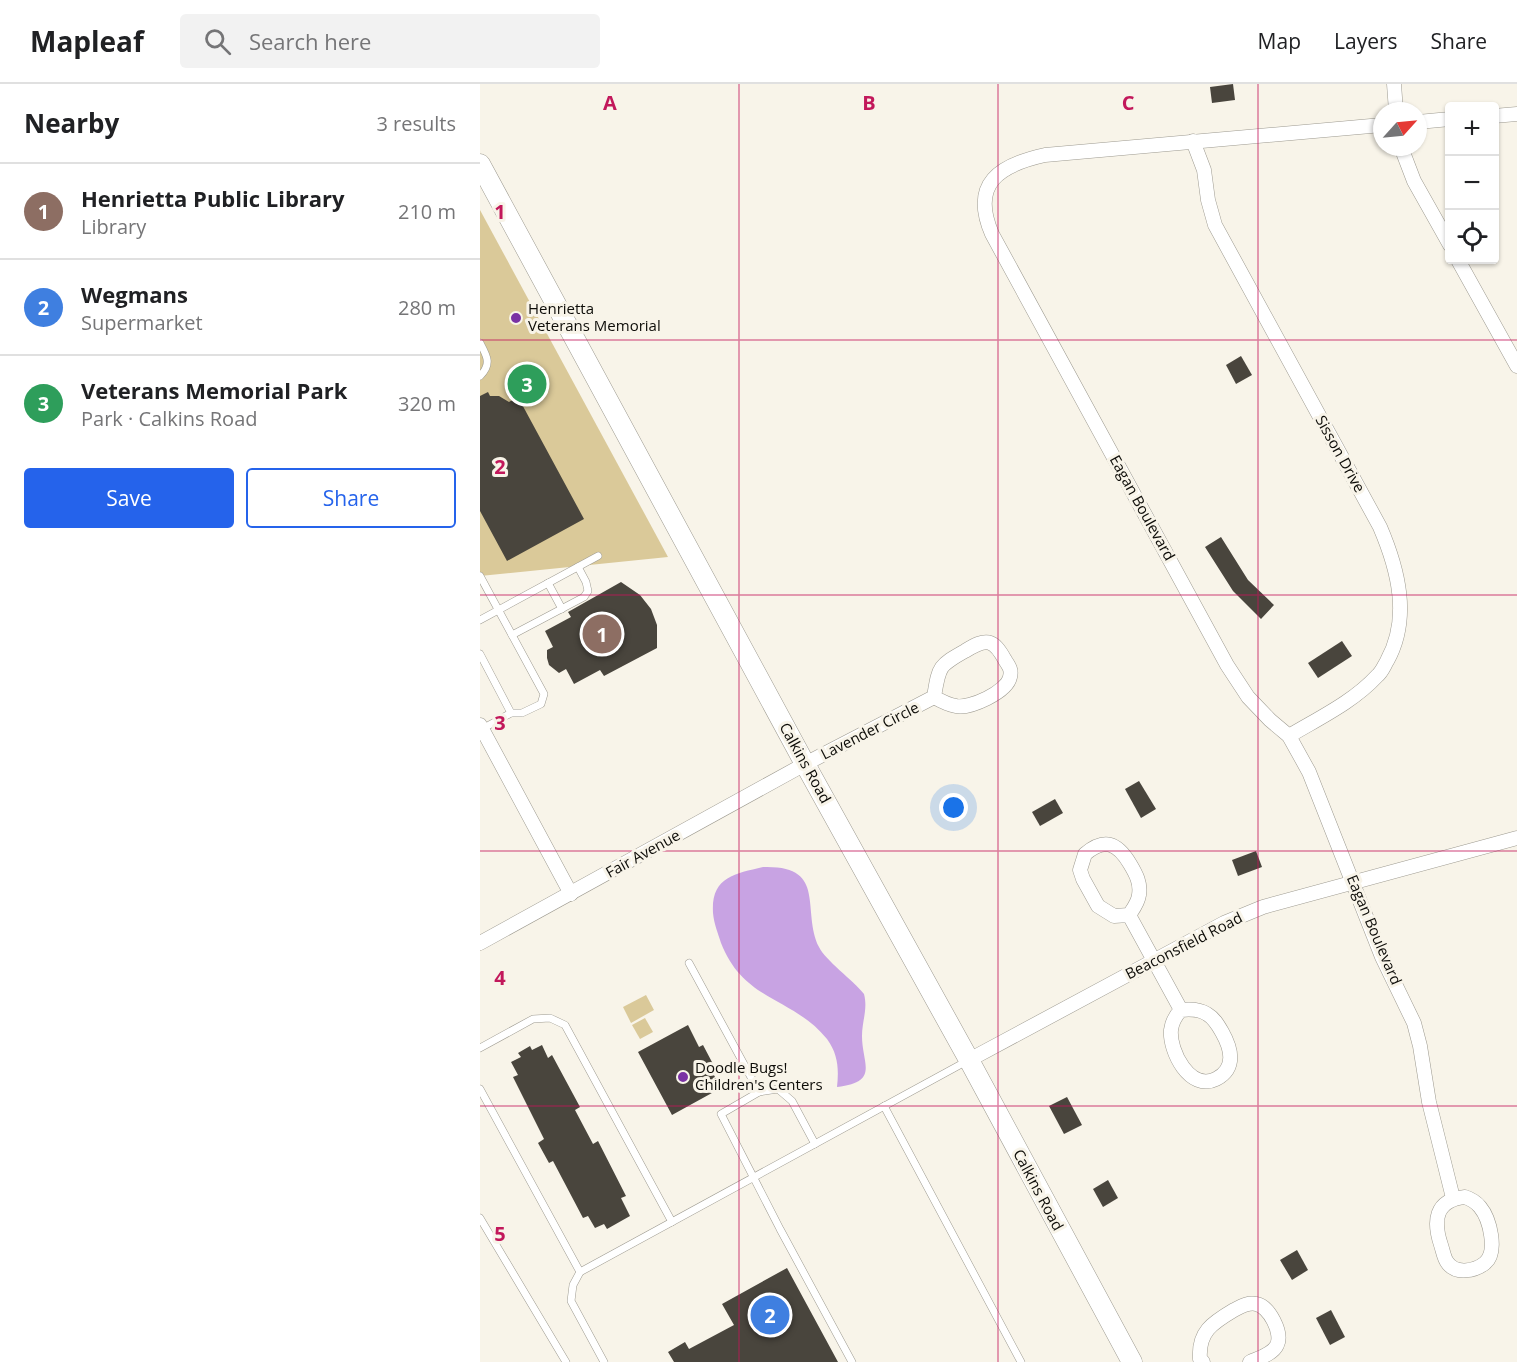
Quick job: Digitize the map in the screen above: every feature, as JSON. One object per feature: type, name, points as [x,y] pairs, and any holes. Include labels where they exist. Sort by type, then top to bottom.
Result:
[{"type":"main road","name":"Calkins Road","points":[[480,164],[1132,1362]]},
{"type":"street","points":[[1394,84],[1395,102]]},
{"type":"street","points":[[1499,116],[1517,114]]},
{"type":"street","points":[[1427,121],[1445,119]]},
{"type":"street","name":"Eagan Boulevard","points":[[1373,126],[1193,141],[1025,160],[999,173],[991,182],[985,200],[986,218],[1227,665],[1248,697],[1289,736],[1309,772],[1382,957],[1414,1023],[1429,1102],[1453,1198]]},
{"type":"street","name":"Sisson Drive","points":[[1193,141],[1204,170],[1208,200],[1215,225],[1380,527],[1397,577],[1401,603],[1399,628],[1392,651],[1380,674],[1362,691],[1289,736]]},
{"type":"street","points":[[1404,156],[1414,181],[1445,238]]},
{"type":"street","points":[[1460,264],[1517,366]]},
{"type":"street","name":"Lavender Circle","points":[[980,642],[997,645],[1010,668],[1010,678],[999,692],[969,706],[957,707],[934,697],[939,670],[945,663],[980,642]]},
{"type":"street","name":"Lavender Circle","points":[[805,764],[934,697]]},
{"type":"street","points":[[481,727],[571,894]]},
{"type":"street","name":"Fair Avenue","points":[[480,943],[805,764]]},
{"type":"street","name":"Beaconsfield Road","points":[[969,1060],[1215,927],[1263,907],[1517,838]]},
{"type":"street","points":[[1100,844],[1109,844],[1123,852],[1138,877],[1139,896],[1136,906],[1129,915],[1114,916],[1098,906],[1083,879],[1080,870],[1085,854],[1100,844]]},
{"type":"street","points":[[1129,915],[1181,1010]]},
{"type":"street","points":[[1193,1009],[1209,1015],[1229,1044],[1231,1061],[1228,1068],[1215,1079],[1199,1081],[1191,1077],[1185,1071],[1171,1044],[1174,1018],[1181,1010],[1193,1009]]},
{"type":"street","points":[[1465,1197],[1480,1207],[1485,1215],[1491,1238],[1492,1253],[1488,1260],[1470,1270],[1452,1268],[1446,1262],[1437,1233],[1436,1220],[1440,1211],[1453,1198],[1465,1197]]},
{"type":"street","points":[[1199,1361],[1202,1340],[1207,1329],[1214,1322],[1245,1305],[1256,1304],[1265,1308],[1274,1323],[1279,1333],[1278,1344],[1272,1351],[1250,1362]]},
{"type":"lane","points":[[480,343],[488,358],[486,370],[480,376]]},
{"type":"lane","points":[[480,620],[598,556]]},
{"type":"lane","points":[[512,635],[584,597],[588,591],[578,567]]},
{"type":"lane","points":[[480,576],[544,694],[540,704],[522,713],[511,713],[481,727]]},
{"type":"lane","points":[[548,583],[562,609]]},
{"type":"lane","points":[[480,654],[511,713]]},
{"type":"lane","points":[[689,963],[759,1092]]},
{"type":"lane","points":[[480,1048],[533,1019],[550,1018],[565,1024],[672,1222]]},
{"type":"lane","points":[[604,1362],[571,1301],[573,1285],[580,1272],[969,1060]]},
{"type":"lane","points":[[480,1089],[580,1272]]},
{"type":"lane","points":[[815,1144],[792,1101],[778,1089],[759,1092],[721,1114],[852,1362]]},
{"type":"lane","points":[[884,1106],[1021,1362]]},
{"type":"lane","points":[[481,1222],[566,1362]]},
{"type":"shaded area","points":[[480,210],[668,557],[480,576]]},
{"type":"shaded area","points":[[763,867],[783,868],[797,873],[805,882],[809,892],[814,933],[819,947],[827,958],[864,994],[862,1036],[866,1070],[859,1081],[850,1085],[837,1087],[837,1062],[827,1039],[814,1025],[742,977],[721,943],[713,913],[713,901],[720,884],[734,875]]},
{"type":"shaded area","points":[[646,995],[654,1010],[631,1023],[623,1007]]},
{"type":"shaded area","points":[[645,1018],[653,1032],[640,1039],[632,1025]]},
{"type":"building","points":[[1233,84],[1235,100],[1212,103],[1210,87]]},
{"type":"building","points":[[1241,356],[1252,375],[1236,384],[1226,365]]},
{"type":"building","points":[[488,392],[490,396],[499,396],[509,402],[518,397],[584,519],[507,561],[480,511],[480,396]]},
{"type":"building","points":[[1221,537],[1248,580],[1274,605],[1261,619],[1233,591],[1205,547]]},
{"type":"building","points":[[621,582],[640,595],[651,609],[657,625],[657,648],[604,676],[600,670],[574,684],[566,669],[559,673],[549,665],[547,650],[553,647],[545,631],[571,617],[568,612]]},
{"type":"building","points":[[1342,641],[1352,656],[1318,678],[1308,663]]},
{"type":"building","points":[[1139,781],[1156,809],[1141,818],[1125,789]]},
{"type":"building","points":[[1055,799],[1063,813],[1040,826],[1032,812]]},
{"type":"building","points":[[1256,851],[1262,867],[1238,876],[1232,860]]},
{"type":"building","name":"Doodle Bugs! Children's Centers","points":[[688,1025],[699,1047],[703,1045],[713,1064],[709,1066],[721,1088],[672,1115],[638,1052]]},
{"type":"building","points":[[542,1045],[548,1058],[552,1055],[580,1107],[575,1110],[593,1144],[598,1141],[626,1196],[621,1198],[630,1216],[607,1229],[604,1224],[595,1228],[588,1216],[583,1218],[553,1161],[549,1163],[538,1143],[544,1139],[513,1077],[518,1075],[511,1062],[521,1057],[518,1053],[530,1046],[532,1050]]},
{"type":"building","points":[[1067,1097],[1082,1125],[1064,1134],[1049,1106]]},
{"type":"building","points":[[1108,1180],[1118,1198],[1103,1207],[1093,1189]]},
{"type":"building","points":[[1297,1250],[1308,1270],[1292,1280],[1280,1260]]},
{"type":"building","points":[[787,1268],[838,1362],[674,1362],[668,1352],[685,1342],[689,1349],[734,1325],[722,1304]]},
{"type":"building","points":[[1331,1310],[1345,1337],[1330,1345],[1316,1318]]},
{"type":"place","name":"Henrietta Veterans Memorial","points":[[516,318]]},
{"type":"place","name":"Veterans Memorial Park","points":[[527,384]]},
{"type":"place","name":"Henrietta Public Library","points":[[602,634]]},
{"type":"place","name":"Doodle Bugs! Children's Centers","points":[[683,1077]]},
{"type":"place","name":"Wegmans","points":[[770,1315]]}]
